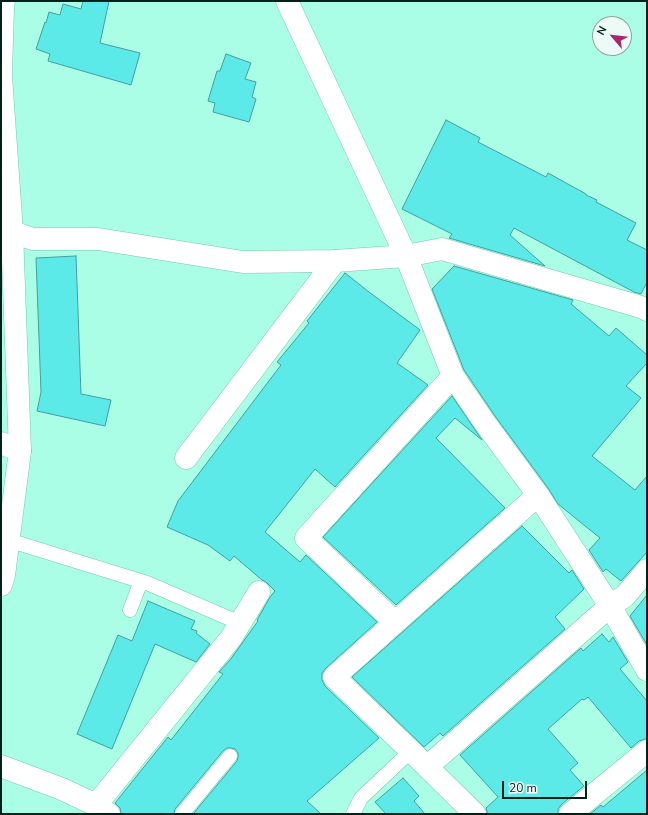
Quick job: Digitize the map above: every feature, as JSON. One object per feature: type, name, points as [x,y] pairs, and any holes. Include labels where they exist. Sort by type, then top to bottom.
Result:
[{"type":"street","points":[[1,585],[4,575],[8,540],[10,447],[6,231],[1,74],[4,1]]},
{"type":"street","points":[[287,1],[406,256],[453,376],[484,423],[538,495],[610,606],[647,670]]},
{"type":"street","points":[[6,231],[33,239],[98,239],[243,262],[335,261],[406,256],[442,249],[647,310]]},
{"type":"street","points":[[186,458],[335,261]]},
{"type":"street","points":[[394,622],[306,538],[453,376]]},
{"type":"street","points":[[475,814],[334,677],[538,495]]},
{"type":"street","points":[[427,767],[610,606],[626,596],[647,570]]},
{"type":"street","points":[[1,766],[62,789],[102,809],[231,638],[259,592]]},
{"type":"street","points":[[570,814],[647,751]]},
{"type":"lane","points":[[8,540],[141,581],[240,623]]},
{"type":"lane","points":[[130,610],[141,581]]},
{"type":"lane","points":[[353,814],[360,798],[411,751]]},
{"type":"lane","points":[[182,814],[230,756]]},
{"type":"building","points":[[83,1],[109,1],[100,43],[140,53],[131,85],[48,61],[50,54],[36,49],[49,12],[60,15],[63,4],[81,9]]},
{"type":"building","points":[[226,54],[251,63],[245,79],[256,82],[252,97],[256,99],[249,122],[213,112],[215,103],[208,101],[217,71],[220,71]]},
{"type":"building","points":[[446,120],[480,138],[478,142],[546,177],[548,173],[597,200],[596,202],[636,223],[627,240],[647,250],[647,282],[641,294],[634,292],[514,228],[510,235],[545,266],[449,238],[452,234],[402,209]]},
{"type":"building","points":[[76,256],[81,394],[111,400],[105,426],[37,411],[41,392],[36,258]]},
{"type":"building","points":[[454,266],[573,300],[571,304],[609,336],[616,328],[647,355],[647,363],[626,386],[641,398],[592,456],[635,490],[647,476],[647,552],[621,581],[606,569],[603,572],[589,550],[600,538],[558,504],[464,370],[432,289]]},
{"type":"building","points":[[345,273],[420,330],[397,363],[428,385],[335,487],[315,469],[265,532],[300,562],[306,555],[377,622],[326,668],[322,673],[322,680],[325,686],[379,738],[307,801],[321,814],[193,814],[237,761],[238,753],[235,749],[227,748],[175,809],[174,814],[121,814],[120,808],[115,803],[168,737],[171,740],[223,674],[219,672],[230,660],[258,621],[257,620],[270,597],[275,591],[234,556],[230,561],[208,545],[167,527],[178,501],[281,365],[277,362],[309,323],[307,321]]},
{"type":"building","points":[[452,396],[482,440],[455,418],[436,438],[505,508],[396,605],[323,537]]},
{"type":"building","points":[[522,526],[569,573],[572,570],[584,589],[555,617],[565,629],[443,736],[440,733],[424,747],[352,677]]},
{"type":"building","points":[[647,595],[647,645],[630,616]]},
{"type":"building","points":[[148,601],[195,621],[191,629],[197,631],[196,633],[210,644],[196,662],[155,644],[112,749],[77,734],[118,635],[132,641]]},
{"type":"building","points":[[602,634],[609,642],[613,637],[628,662],[620,669],[647,701],[647,739],[639,741],[631,748],[588,697],[584,700],[582,699],[548,729],[578,763],[570,770],[584,786],[562,804],[558,809],[558,814],[487,814],[486,808],[498,797],[460,755],[581,648],[583,651]]},
{"type":"building","points":[[647,770],[647,814],[590,814],[601,805],[603,807]]},
{"type":"building","points":[[403,778],[419,796],[414,801],[425,814],[386,814],[375,802]]}]
